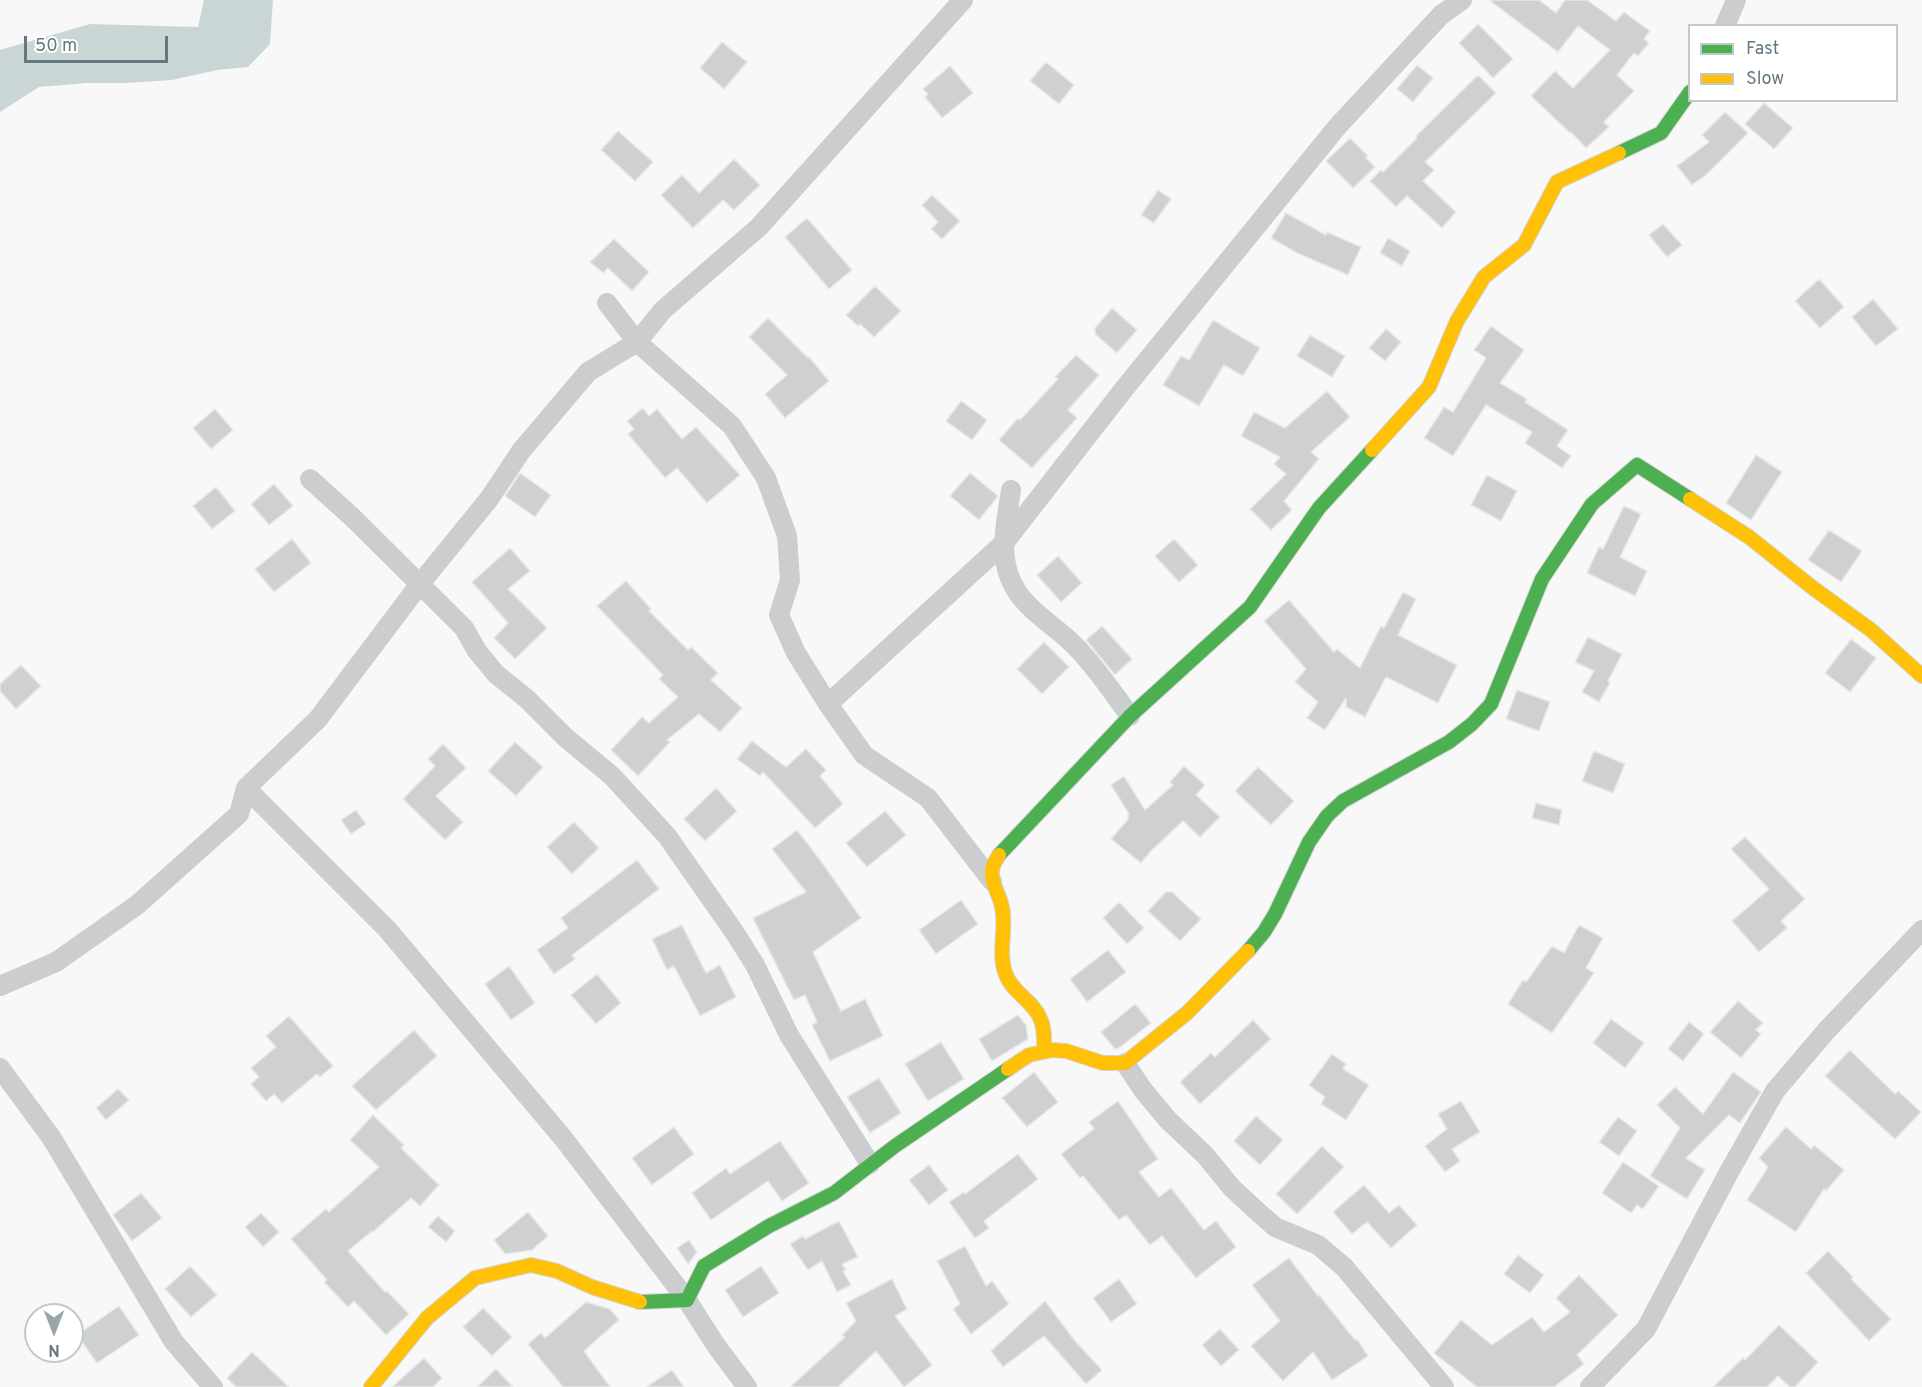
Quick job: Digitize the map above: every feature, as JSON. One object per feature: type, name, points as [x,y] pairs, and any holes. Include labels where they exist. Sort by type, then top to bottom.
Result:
[{"type":"street","points":[[0,986],[56,962],[137,904],[239,814],[246,788],[318,719],[419,585],[489,499],[521,451],[588,372],[637,342],[663,310],[759,227],[963,0]]},
{"type":"street","points":[[828,704],[1004,543],[1124,388],[1337,127],[1440,15],[1462,0]]},
{"type":"street","points":[[1726,24],[1736,0]]},
{"type":"street","points":[[992,881],[992,866],[1003,850],[1130,716],[1250,607],[1318,508],[1430,387],[1457,321],[1484,277],[1524,244],[1557,182],[1661,133],[1688,93]]},
{"type":"street","points":[[607,303],[637,342],[732,426],[766,478],[787,536],[790,580],[780,615],[796,653],[864,756],[928,798],[992,881],[1002,904],[1004,926],[1001,946],[1005,973],[1015,992],[1039,1015],[1044,1031],[1044,1050]]},
{"type":"street","points":[[687,1300],[704,1266],[769,1226],[834,1192],[870,1164],[1029,1054],[1044,1050],[1065,1051],[1101,1064],[1117,1066],[1125,1064],[1191,1010],[1267,929],[1295,875],[1311,837],[1328,815],[1353,794],[1410,765],[1478,721],[1491,704],[1542,579],[1592,504],[1637,465],[1749,537],[1871,630],[1922,676]]},
{"type":"street","points":[[310,479],[352,517],[464,628],[477,651],[496,674],[527,699],[566,738],[612,776],[667,836],[755,965],[789,1035],[870,1164]]},
{"type":"street","points":[[1011,490],[1004,560],[1012,585],[1027,604],[1077,647],[1130,716]]},
{"type":"street","points":[[246,788],[387,929],[563,1138],[687,1300],[715,1344],[747,1387]]},
{"type":"street","points":[[1590,1387],[1646,1329],[1729,1172],[1775,1091],[1835,1022],[1922,930]]},
{"type":"street","points":[[1125,1064],[1168,1120],[1205,1155],[1232,1188],[1259,1214],[1275,1227],[1318,1245],[1344,1267],[1444,1387]]},
{"type":"street","points":[[0,1068],[51,1137],[174,1342],[213,1387]]},
{"type":"street","points":[[371,1387],[427,1318],[475,1278],[504,1270],[531,1265],[557,1270],[592,1287],[641,1302],[687,1300]]},
{"type":"shaded area","points":[[204,0],[273,0],[270,44],[248,67],[217,70],[172,80],[39,87],[0,112],[0,50],[90,24],[198,27]]},
{"type":"building","points":[[1489,0],[1539,0],[1556,13],[1565,0],[1587,0],[1616,21],[1624,12],[1650,31],[1644,39],[1649,43],[1638,56],[1634,53],[1617,75],[1634,91],[1604,122],[1609,127],[1586,148],[1531,96],[1555,71],[1573,88],[1610,50],[1578,26],[1558,52]]},
{"type":"building","points":[[1478,24],[1513,59],[1493,78],[1459,43]]},
{"type":"building","points":[[722,42],[747,62],[724,89],[700,68]]},
{"type":"building","points":[[1046,62],[1074,85],[1059,104],[1030,81]]},
{"type":"building","points":[[1417,65],[1433,78],[1413,102],[1397,89]]},
{"type":"building","points":[[950,66],[973,93],[942,118],[925,97],[928,94],[923,89]]},
{"type":"building","points":[[1478,75],[1496,93],[1425,162],[1434,170],[1423,181],[1456,212],[1442,228],[1407,196],[1396,207],[1370,181],[1381,170],[1383,172]]},
{"type":"building","points":[[1764,103],[1793,128],[1774,149],[1745,124]]},
{"type":"building","points":[[1725,112],[1748,133],[1706,175],[1692,185],[1677,166],[1709,142],[1702,135]]},
{"type":"building","points":[[618,131],[653,162],[635,181],[601,150]]},
{"type":"building","points":[[1350,138],[1368,156],[1366,158],[1375,167],[1353,188],[1326,161]]},
{"type":"building","points":[[734,159],[760,185],[734,210],[723,200],[693,228],[661,195],[682,175],[699,193]]},
{"type":"building","points":[[1158,190],[1171,199],[1154,223],[1141,215]]},
{"type":"building","points":[[932,195],[960,221],[942,239],[931,229],[938,222],[922,205]]},
{"type":"building","points":[[1286,213],[1326,235],[1327,232],[1361,247],[1348,275],[1297,253],[1271,238]]},
{"type":"building","points":[[807,218],[852,270],[829,289],[785,237]]},
{"type":"building","points":[[1663,224],[1682,245],[1667,257],[1649,235]]},
{"type":"building","points":[[1388,238],[1410,251],[1402,266],[1380,253]]},
{"type":"building","points":[[614,239],[649,272],[632,291],[608,268],[603,273],[590,262]]},
{"type":"building","points":[[1819,279],[1844,307],[1820,328],[1795,301]]},
{"type":"building","points":[[875,286],[901,311],[874,337],[846,315]]},
{"type":"building","points":[[1873,299],[1898,329],[1876,346],[1852,317]]},
{"type":"building","points":[[1112,308],[1137,330],[1117,353],[1095,334],[1095,328]]},
{"type":"building","points":[[768,318],[809,357],[829,381],[785,418],[765,394],[787,375],[749,337]]},
{"type":"building","points":[[1213,320],[1260,348],[1243,376],[1224,365],[1199,406],[1163,385],[1181,356],[1189,360]]},
{"type":"building","points":[[1491,326],[1524,350],[1500,383],[1527,399],[1525,402],[1568,430],[1557,446],[1571,456],[1562,468],[1525,443],[1532,432],[1486,405],[1453,456],[1424,438],[1444,407],[1453,412],[1486,358],[1474,350]]},
{"type":"building","points":[[1386,329],[1401,342],[1385,361],[1369,348]]},
{"type":"building","points":[[1310,335],[1345,356],[1332,377],[1297,356]]},
{"type":"building","points":[[1076,355],[1099,375],[1068,410],[1077,418],[1032,468],[999,440],[1058,379],[1055,377]]},
{"type":"building","points":[[1327,391],[1350,417],[1311,452],[1319,459],[1284,501],[1292,510],[1271,530],[1250,509],[1286,474],[1274,464],[1280,457],[1241,436],[1254,412],[1285,428]]},
{"type":"building","points":[[961,401],[987,420],[972,440],[946,421]]},
{"type":"building","points":[[643,408],[649,416],[657,409],[682,439],[696,427],[740,475],[707,503],[677,468],[665,478],[628,434],[634,429],[627,421]]},
{"type":"building","points":[[215,409],[233,430],[211,449],[193,428]]},
{"type":"building","points":[[1756,455],[1782,472],[1751,520],[1726,503]]},
{"type":"building","points":[[520,473],[551,495],[535,517],[505,496]]},
{"type":"building","points":[[970,473],[998,496],[979,520],[950,496]]},
{"type":"building","points":[[1487,475],[1517,491],[1501,521],[1471,505]]},
{"type":"building","points":[[274,484],[293,506],[269,525],[251,504]]},
{"type":"building","points":[[216,487],[235,511],[212,529],[193,506]]},
{"type":"building","points":[[1624,506],[1641,514],[1620,557],[1647,571],[1635,596],[1587,573],[1599,547],[1603,549]]},
{"type":"building","points":[[1829,530],[1862,551],[1841,582],[1808,560]]},
{"type":"building","points":[[292,539],[311,563],[274,592],[255,569]]},
{"type":"building","points":[[1174,539],[1198,565],[1179,582],[1155,556]]},
{"type":"building","points":[[510,548],[530,571],[508,589],[547,628],[515,659],[494,638],[508,623],[472,582]]},
{"type":"building","points":[[1058,556],[1082,583],[1061,602],[1037,575]]},
{"type":"building","points":[[626,581],[651,609],[649,611],[688,650],[691,647],[718,673],[711,680],[742,708],[720,732],[699,714],[667,740],[670,742],[638,776],[611,750],[642,717],[649,723],[678,697],[659,679],[663,675],[597,606]]},
{"type":"building","points":[[1403,592],[1416,599],[1398,635],[1457,665],[1438,703],[1386,677],[1365,717],[1346,707],[1346,698],[1325,730],[1307,718],[1318,702],[1295,682],[1306,669],[1264,621],[1289,600],[1334,652],[1337,649],[1360,668],[1381,626],[1384,628]]},
{"type":"building","points":[[1102,626],[1132,659],[1115,675],[1086,640]]},
{"type":"building","points":[[1588,637],[1622,654],[1599,702],[1582,692],[1594,671],[1575,662]]},
{"type":"building","points":[[1851,639],[1876,658],[1850,692],[1825,673]]},
{"type":"building","points":[[1044,642],[1069,667],[1042,694],[1017,669]]},
{"type":"building","points":[[21,665],[41,686],[16,709],[0,691],[0,684]]},
{"type":"building","points":[[1517,690],[1550,702],[1539,731],[1506,719]]},
{"type":"building","points":[[752,741],[786,767],[806,749],[826,770],[820,776],[843,804],[815,828],[763,772],[760,776],[737,759]]},
{"type":"building","points":[[515,742],[543,767],[516,796],[488,771]]},
{"type":"building","points":[[443,744],[466,768],[436,796],[463,822],[445,840],[403,799],[435,766],[428,759]]},
{"type":"building","points":[[1594,751],[1625,764],[1613,793],[1582,781]]},
{"type":"building","points":[[1184,766],[1205,785],[1196,795],[1220,817],[1200,837],[1183,821],[1141,863],[1111,839],[1129,818],[1127,816],[1129,814],[1111,785],[1124,776],[1145,810],[1173,785],[1170,782]]},
{"type":"building","points":[[1258,767],[1294,801],[1271,825],[1235,791]]},
{"type":"building","points":[[716,788],[737,811],[705,841],[684,819]]},
{"type":"building","points":[[1536,803],[1562,810],[1559,825],[1532,818]]},
{"type":"building","points":[[356,810],[366,824],[351,834],[341,820]]},
{"type":"building","points":[[885,811],[906,835],[867,867],[846,843]]},
{"type":"building","points":[[574,822],[599,848],[572,874],[547,847]]},
{"type":"building","points":[[797,830],[861,918],[813,952],[841,1011],[865,999],[883,1036],[830,1061],[812,1025],[817,1022],[805,995],[794,1000],[753,918],[806,892],[772,849]]},
{"type":"building","points":[[1745,837],[1805,899],[1781,921],[1787,928],[1759,952],[1732,921],[1769,889],[1731,849]]},
{"type":"building","points":[[637,860],[659,889],[572,955],[575,959],[554,974],[537,950],[568,928],[561,918]]},
{"type":"building","points":[[1166,892],[1172,892],[1201,919],[1180,941],[1148,911]]},
{"type":"building","points":[[961,900],[978,924],[936,954],[919,930]]},
{"type":"building","points":[[1119,902],[1144,928],[1127,944],[1103,918]]},
{"type":"building","points":[[682,925],[706,973],[720,965],[736,997],[700,1016],[674,966],[667,970],[652,939]]},
{"type":"building","points":[[1579,925],[1603,938],[1586,968],[1594,973],[1552,1033],[1508,1004],[1523,980],[1526,982],[1552,946],[1564,953]]},
{"type":"building","points":[[1108,950],[1126,972],[1087,1002],[1070,979]]},
{"type":"building","points":[[509,966],[535,1003],[511,1020],[485,984]]},
{"type":"building","points":[[597,974],[621,1003],[596,1024],[571,995]]},
{"type":"building","points":[[1738,1001],[1763,1023],[1756,1030],[1761,1034],[1741,1058],[1710,1032]]},
{"type":"building","points":[[1135,1004],[1151,1023],[1115,1049],[1101,1032]]},
{"type":"building","points":[[1018,1015],[1026,1025],[1028,1039],[992,1061],[979,1039]]},
{"type":"building","points":[[289,1016],[333,1066],[320,1077],[317,1074],[282,1103],[274,1094],[266,1101],[251,1084],[259,1077],[251,1068],[276,1047],[266,1036]]},
{"type":"building","points":[[1611,1019],[1644,1043],[1625,1068],[1593,1043]]},
{"type":"building","points":[[1253,1020],[1271,1039],[1200,1104],[1180,1082],[1211,1053],[1215,1057]]},
{"type":"building","points":[[1689,1022],[1704,1034],[1683,1061],[1668,1049]]},
{"type":"building","points":[[414,1030],[437,1056],[376,1110],[352,1086]]},
{"type":"building","points":[[941,1042],[964,1079],[928,1101],[905,1064]]},
{"type":"building","points":[[1850,1050],[1895,1094],[1898,1091],[1921,1112],[1895,1139],[1825,1076]]},
{"type":"building","points":[[1332,1054],[1346,1064],[1343,1069],[1369,1085],[1346,1120],[1321,1104],[1325,1097],[1309,1085]]},
{"type":"building","points":[[1034,1072],[1058,1102],[1027,1127],[1002,1098]]},
{"type":"building","points":[[1733,1072],[1761,1092],[1740,1123],[1729,1115],[1686,1158],[1705,1170],[1687,1199],[1650,1176],[1680,1128],[1657,1105],[1675,1087],[1703,1114]]},
{"type":"building","points":[[879,1078],[901,1113],[870,1133],[847,1097]]},
{"type":"building","points":[[118,1089],[129,1100],[106,1120],[96,1108]]},
{"type":"building","points":[[1118,1101],[1158,1159],[1139,1172],[1159,1197],[1171,1188],[1204,1230],[1216,1221],[1236,1247],[1196,1278],[1162,1236],[1150,1245],[1126,1215],[1119,1220],[1083,1176],[1080,1178],[1061,1154],[1094,1129],[1089,1122]]},
{"type":"building","points":[[1461,1101],[1480,1132],[1452,1149],[1460,1161],[1445,1172],[1425,1146],[1447,1129],[1438,1114]]},
{"type":"building","points":[[373,1115],[404,1145],[401,1148],[439,1185],[420,1206],[411,1198],[348,1251],[385,1292],[387,1291],[409,1314],[386,1335],[354,1301],[348,1307],[324,1282],[327,1280],[291,1239],[326,1209],[329,1212],[379,1167],[350,1140]]},
{"type":"building","points":[[1256,1116],[1283,1140],[1260,1165],[1234,1141]]},
{"type":"building","points":[[1618,1117],[1637,1131],[1619,1156],[1599,1142]]},
{"type":"building","points":[[674,1127],[694,1154],[652,1185],[632,1158]]},
{"type":"building","points":[[1786,1127],[1811,1149],[1814,1145],[1844,1170],[1826,1191],[1824,1189],[1796,1232],[1747,1200],[1768,1167],[1759,1158]]},
{"type":"building","points":[[780,1141],[809,1183],[782,1201],[768,1181],[711,1220],[692,1193],[726,1168],[730,1174]]},
{"type":"building","points":[[1322,1146],[1344,1167],[1297,1214],[1276,1194]]},
{"type":"building","points":[[1018,1154],[1038,1179],[984,1221],[989,1228],[975,1238],[949,1202],[964,1192],[965,1194]]},
{"type":"building","points":[[1623,1162],[1659,1186],[1643,1209],[1637,1205],[1631,1213],[1602,1193]]},
{"type":"building","points":[[929,1165],[948,1190],[929,1205],[909,1180]]},
{"type":"building","points":[[1364,1185],[1389,1213],[1399,1205],[1417,1225],[1391,1248],[1367,1222],[1352,1234],[1333,1212]]},
{"type":"building","points":[[141,1193],[162,1218],[132,1241],[113,1215]]},
{"type":"building","points":[[528,1212],[548,1236],[532,1250],[505,1254],[494,1240]]},
{"type":"building","points":[[261,1213],[279,1232],[263,1247],[245,1227]]},
{"type":"building","points":[[438,1216],[455,1231],[446,1242],[428,1227]]},
{"type":"building","points":[[839,1221],[858,1257],[842,1264],[846,1270],[843,1271],[851,1285],[837,1292],[822,1261],[808,1270],[790,1244],[803,1236],[805,1239]]},
{"type":"building","points":[[689,1240],[697,1252],[688,1264],[677,1248]]},
{"type":"building","points":[[965,1246],[986,1286],[992,1281],[1009,1304],[971,1334],[953,1309],[960,1304],[937,1261]]},
{"type":"building","points":[[1828,1251],[1853,1277],[1851,1279],[1891,1319],[1869,1341],[1806,1273]]},
{"type":"building","points":[[1518,1255],[1544,1275],[1530,1293],[1504,1274]]},
{"type":"building","points":[[1289,1258],[1318,1296],[1355,1340],[1357,1339],[1368,1356],[1332,1380],[1313,1352],[1283,1381],[1251,1346],[1280,1321],[1252,1285]]},
{"type":"building","points":[[190,1266],[217,1295],[191,1317],[165,1289]]},
{"type":"building","points":[[761,1266],[779,1293],[743,1317],[725,1290]]},
{"type":"building","points":[[1579,1275],[1618,1315],[1577,1355],[1584,1364],[1554,1387],[1477,1387],[1434,1353],[1461,1320],[1492,1345],[1532,1317],[1544,1332],[1570,1312],[1556,1298]]},
{"type":"building","points":[[892,1279],[907,1309],[895,1316],[932,1365],[904,1387],[876,1351],[838,1387],[790,1387],[845,1337],[842,1335],[856,1321],[846,1303]]},
{"type":"building","points":[[1119,1279],[1137,1304],[1111,1322],[1093,1298]]},
{"type":"building","points":[[1045,1301],[1075,1341],[1102,1370],[1086,1384],[1044,1336],[1003,1367],[991,1351]]},
{"type":"building","points":[[586,1302],[610,1309],[619,1320],[584,1351],[610,1387],[563,1387],[528,1344],[541,1333],[545,1338]]},
{"type":"building","points":[[119,1306],[139,1335],[97,1363],[84,1345],[84,1330]]},
{"type":"building","points":[[483,1308],[512,1337],[492,1356],[463,1327]]},
{"type":"building","points":[[1779,1325],[1818,1362],[1795,1387],[1790,1387],[1778,1376],[1767,1387],[1713,1387],[1743,1358],[1745,1360]]},
{"type":"building","points":[[1220,1329],[1239,1350],[1221,1366],[1202,1345]]},
{"type":"building","points":[[252,1352],[289,1387],[236,1387],[227,1378]]},
{"type":"building","points":[[424,1358],[442,1378],[433,1387],[392,1387]]},
{"type":"building","points":[[496,1369],[513,1387],[477,1387]]},
{"type":"building","points":[[672,1370],[684,1387],[646,1387]]},
{"type":"traffic: fast","points":[[1619,153],[1661,133],[1688,95]]},
{"type":"traffic: fast","points":[[999,855],[1130,716],[1250,607],[1319,508],[1372,450]]},
{"type":"traffic: fast","points":[[1248,951],[1275,914],[1309,842],[1327,816],[1343,801],[1449,742],[1472,724],[1491,704],[1542,579],[1592,504],[1637,465],[1690,499]]},
{"type":"traffic: fast","points":[[640,1302],[687,1300],[704,1266],[769,1226],[834,1193],[895,1146],[1008,1069]]},
{"type":"traffic: slow","points":[[1372,450],[1429,387],[1457,321],[1484,277],[1524,245],[1557,182],[1619,153]]},
{"type":"traffic: slow","points":[[1690,499],[1749,537],[1871,630],[1922,676]]},
{"type":"traffic: slow","points":[[999,855],[994,863],[992,876],[1003,916],[1003,967],[1009,981],[1033,1007],[1042,1022],[1044,1050]]},
{"type":"traffic: slow","points":[[1008,1069],[1029,1055],[1052,1050],[1066,1051],[1103,1063],[1125,1063],[1187,1013],[1248,951]]},
{"type":"traffic: slow","points":[[371,1387],[427,1318],[475,1278],[531,1265],[557,1271],[592,1287],[640,1302]]}]
